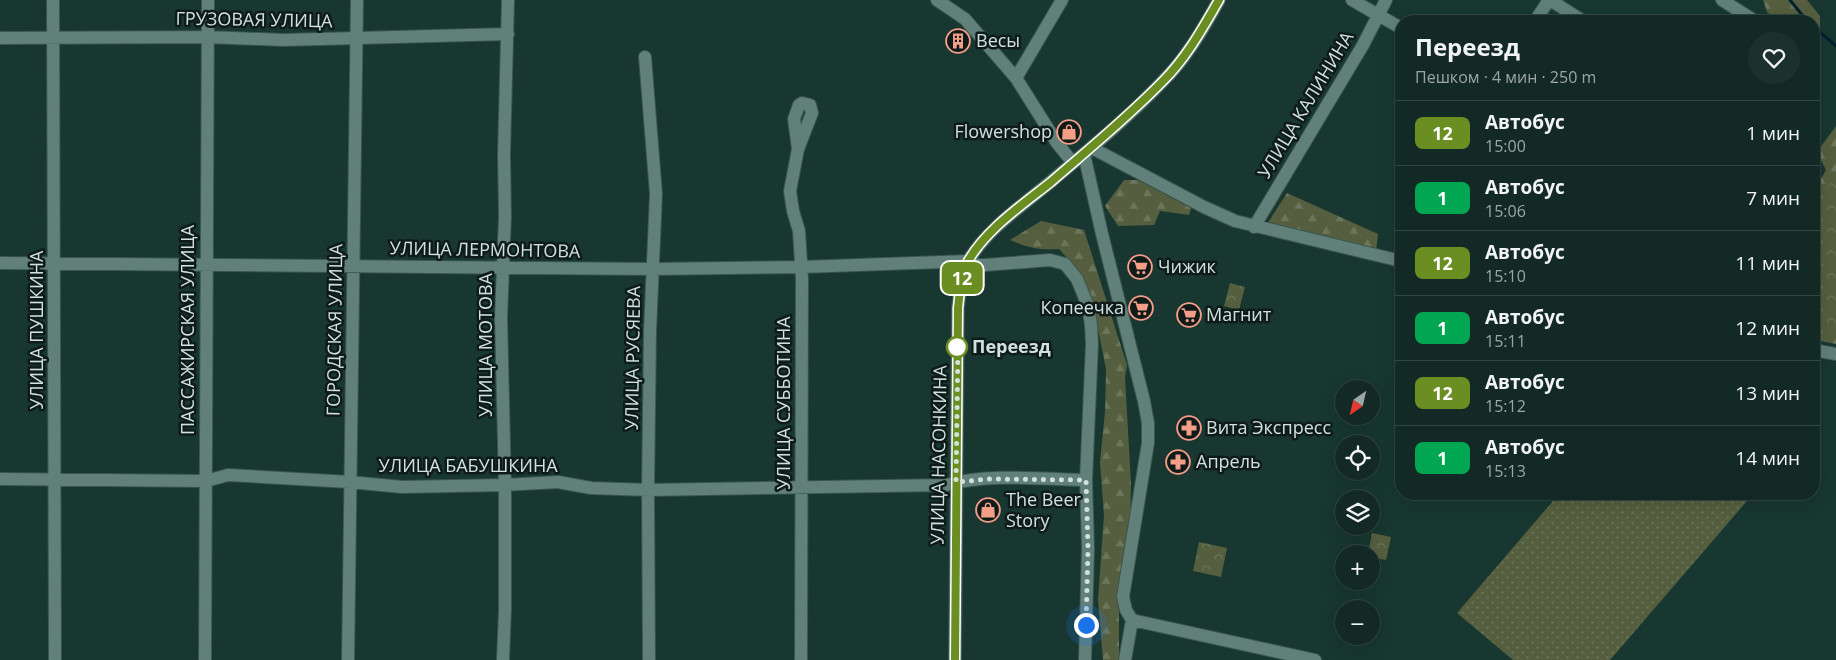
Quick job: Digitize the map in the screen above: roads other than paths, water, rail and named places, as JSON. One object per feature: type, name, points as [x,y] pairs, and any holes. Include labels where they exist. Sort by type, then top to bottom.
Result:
[{"type":"street","name":"УЛИЦА ПУШКИНА","points":[[53,0],[55,660]]},
{"type":"street","name":"ПАССАЖИРСКАЯ УЛИЦА","points":[[205,660],[208,0]]},
{"type":"street","name":"ГОРОДСКАЯ УЛИЦА","points":[[348,660],[357,0]]},
{"type":"street","name":"УЛИЦА МОТОВА","points":[[502,660],[505,610],[505,485],[501,318],[504,268],[504,154],[508,0]]},
{"type":"street","points":[[937,0],[965,19],[1016,78],[1073,163]]},
{"type":"street","points":[[1016,78],[1062,0]]},
{"type":"street","name":"УЛИЦА НАСОНКИНА","points":[[955,660],[958,308],[962,278],[968,263],[993,232],[1088,151],[1163,82],[1198,37],[1219,0]]},
{"type":"street","points":[[1352,0],[1395,24]]},
{"type":"street","name":"УЛИЦА КАЛИНИНА","points":[[1254,227],[1363,45],[1377,14],[1386,0]]},
{"type":"street","points":[[1539,15],[1549,0],[1573,15]]},
{"type":"street","points":[[1722,0],[1746,15]]},
{"type":"street","name":"ГРУЗОВАЯ УЛИЦА","points":[[0,38],[207,37],[283,40],[508,34]]},
{"type":"street","name":"УЛИЦА РУСЯЕВА","points":[[646,57],[656,194],[650,330],[648,490],[650,660]]},
{"type":"street","name":"УЛИЦА СУББОТИНА","points":[[798,149],[790,191],[799,231],[802,267],[801,660]]},
{"type":"street","points":[[1088,151],[1236,221],[1395,261]]},
{"type":"street","points":[[1088,151],[1102,234],[1148,423],[1148,443],[1123,597],[1126,610],[1132,620],[1125,660]]},
{"type":"street","name":"УЛИЦА ЛЕРМОНТОВА","points":[[0,262],[652,269],[968,263],[985,266],[1050,260],[1065,264],[1077,279],[1088,306],[1092,344],[1086,480],[1088,548],[1085,660]]},
{"type":"street","points":[[1820,351],[1836,354]]},
{"type":"street","name":"УЛИЦА БАБУШКИНА","points":[[0,479],[206,481],[228,476],[350,482],[402,487],[558,482],[591,488],[648,490],[946,486],[956,482],[990,479],[1086,480]]},
{"type":"street","points":[[1132,620],[1315,660]]},
{"type":"waterway","points":[[1790,0],[1802,15]]},
{"type":"waterway","points":[[1820,32],[1836,46]]},
{"type":"place","name":"Весы","points":[[958,41]]},
{"type":"place","name":"Flowershop","points":[[1069,132]]},
{"type":"place","name":"Чижик","points":[[1140,267]]},
{"type":"place","name":"Копеечка","points":[[1141,308]]},
{"type":"place","name":"Магнит","points":[[1189,315]]},
{"type":"place","name":"Переезд","points":[[957,347]]},
{"type":"place","name":"Вита Экспресс","points":[[1189,428]]},
{"type":"place","name":"Апрель","points":[[1178,462]]},
{"type":"place","name":"The Beer Story","points":[[988,510]]}]
